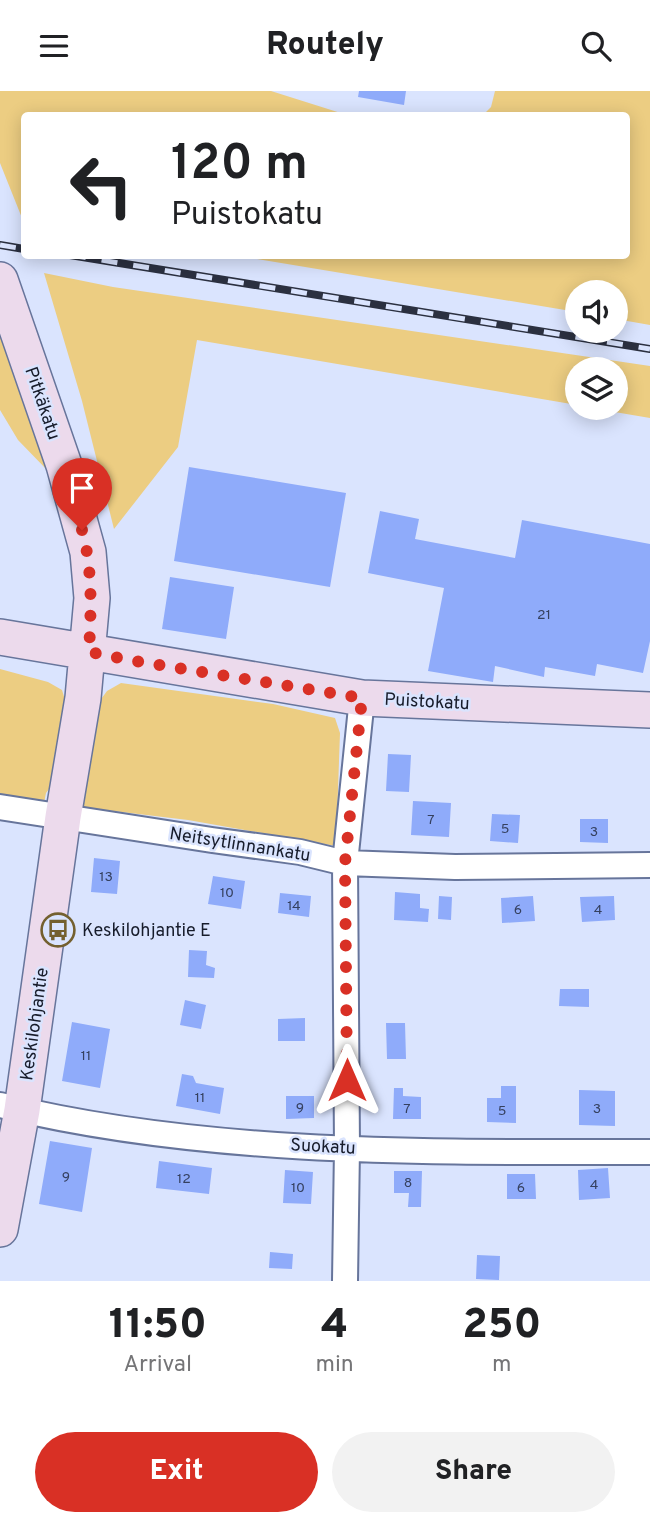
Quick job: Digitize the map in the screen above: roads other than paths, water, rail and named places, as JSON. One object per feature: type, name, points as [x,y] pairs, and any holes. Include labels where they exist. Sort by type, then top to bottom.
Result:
[{"type":"street","name":"Pitkäkatu","points":[[0,280],[64,465],[88,552],[92,598],[89,652]]},
{"type":"street","name":"Puistokatu","points":[[0,637],[362,698],[650,710]]},
{"type":"street","name":"Keskilohjantie","points":[[0,1229],[11,1107],[63,817],[89,652]]},
{"type":"street","points":[[345,1281],[345,863],[362,698]]},
{"type":"street","name":"Neitsytlinnankatu","points":[[0,807],[212,841],[300,852],[345,863],[456,867],[650,865]]},
{"type":"street","name":"Suokatu","points":[[11,1107],[205,1138],[347,1148],[650,1152]]},
{"type":"railway","points":[[0,245],[21,248]]},
{"type":"railway","points":[[95,259],[650,349]]},
{"type":"place","name":"Keskilohjantie E","points":[[58,930]]}]
